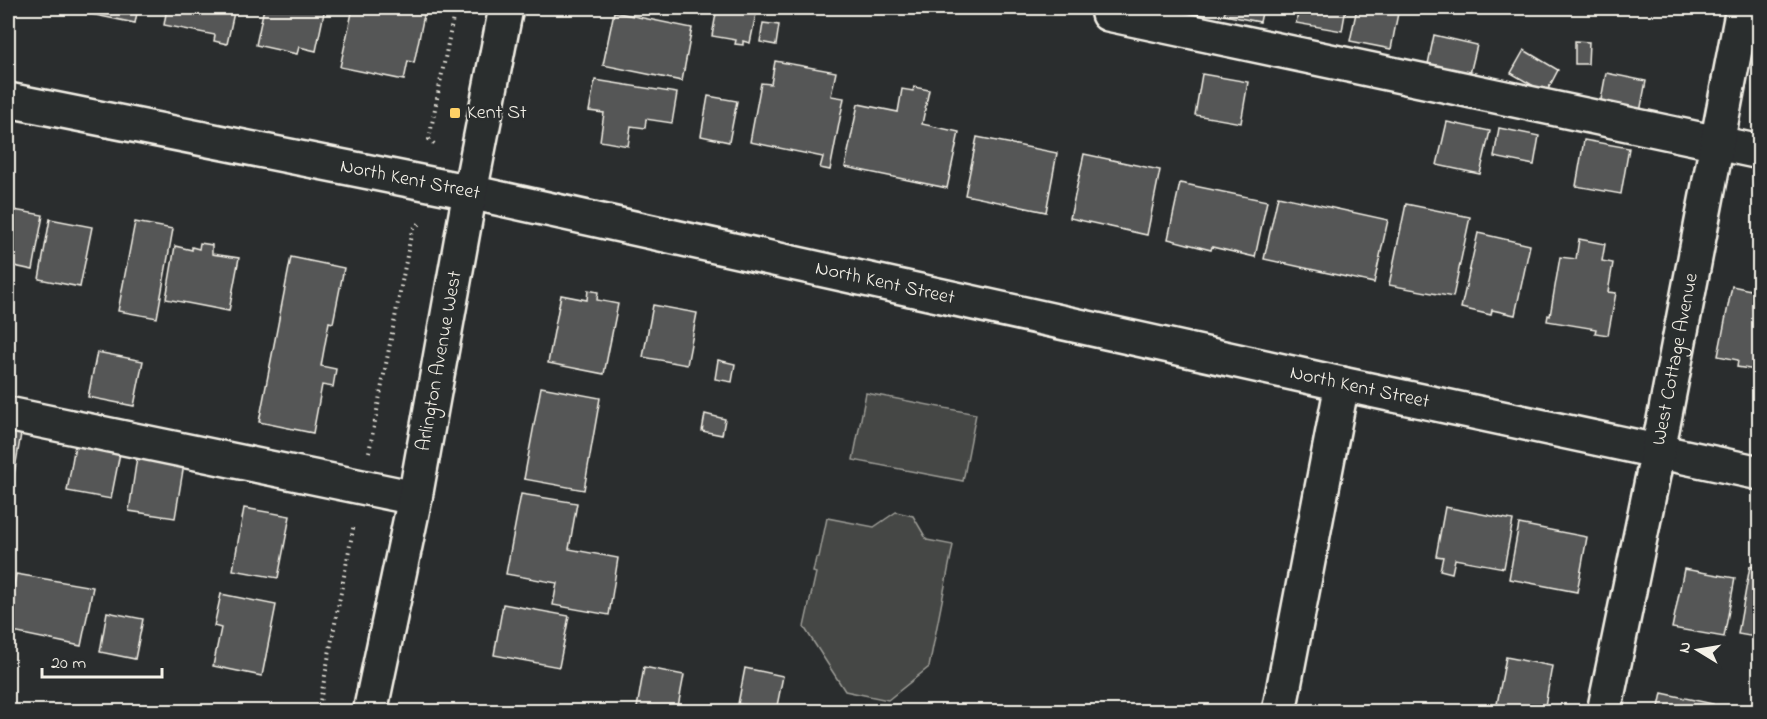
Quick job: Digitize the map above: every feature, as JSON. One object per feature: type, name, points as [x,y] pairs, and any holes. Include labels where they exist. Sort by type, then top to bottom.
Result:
[{"type":"street","name":"Arlington Avenue West","points":[[370,711],[415,498],[506,8]]},
{"type":"street","name":"West Cottage Avenue","points":[[1604,711],[1658,451],[1743,8]]},
{"type":"street","points":[[1108,14],[1760,152]]},
{"type":"street","name":"North Kent Street","points":[[8,100],[470,192],[1342,384],[1760,472]]},
{"type":"street","points":[[1279,711],[1342,384]]},
{"type":"street","points":[[8,414],[415,498]]},
{"type":"path","points":[[434,144],[429,139],[455,8]]},
{"type":"shaded area","points":[[866,393],[976,414],[963,481],[853,460]]},
{"type":"shaded area","points":[[896,512],[913,516],[927,540],[953,545],[929,667],[888,700],[845,691],[804,627],[816,573],[813,572],[816,558],[819,557],[827,518],[874,527]]},
{"type":"building","points":[[72,8],[138,8],[135,23],[71,10]]},
{"type":"building","points":[[167,8],[235,8],[227,44],[214,41],[215,35],[164,25]]},
{"type":"building","points":[[264,8],[325,8],[316,51],[299,47],[297,54],[256,45]]},
{"type":"building","points":[[353,8],[425,10],[414,63],[408,61],[404,80],[340,67]]},
{"type":"building","points":[[717,8],[756,14],[750,43],[743,41],[743,45],[735,44],[736,40],[712,36]]},
{"type":"building","points":[[1226,8],[1263,8],[1260,22],[1224,15]]},
{"type":"building","points":[[1299,8],[1346,8],[1342,31],[1296,23]]},
{"type":"building","points":[[1357,8],[1399,8],[1391,49],[1350,41]]},
{"type":"building","points":[[614,12],[692,28],[682,81],[603,65]]},
{"type":"building","points":[[763,23],[779,25],[776,45],[760,42]]},
{"type":"building","points":[[1434,35],[1477,45],[1469,78],[1427,69]]},
{"type":"building","points":[[1575,41],[1589,42],[1588,64],[1575,64]]},
{"type":"building","points":[[1524,50],[1558,70],[1546,93],[1511,73]]},
{"type":"building","points":[[775,61],[836,72],[831,96],[844,98],[830,170],[820,168],[823,157],[750,142],[761,83],[771,84]]},
{"type":"building","points":[[1606,73],[1646,81],[1640,112],[1600,105]]},
{"type":"building","points":[[1202,74],[1248,82],[1241,123],[1195,115]]},
{"type":"building","points":[[595,80],[677,93],[672,123],[646,119],[645,128],[631,126],[628,146],[600,141],[604,113],[589,111]]},
{"type":"building","points":[[914,87],[929,90],[922,124],[959,132],[947,188],[845,167],[858,104],[898,112],[902,89],[913,91]]},
{"type":"building","points":[[708,96],[737,101],[729,142],[701,136]]},
{"type":"building","points":[[1447,122],[1490,131],[1480,174],[1437,165]]},
{"type":"building","points":[[1499,128],[1539,136],[1534,165],[1494,157]]},
{"type":"building","points":[[977,137],[1057,153],[1046,212],[965,195]]},
{"type":"building","points":[[1584,140],[1629,148],[1621,194],[1576,186]]},
{"type":"building","points":[[1084,154],[1160,170],[1147,235],[1070,218]]},
{"type":"building","points":[[1180,183],[1267,201],[1255,257],[1212,247],[1211,250],[1168,239]]},
{"type":"building","points":[[1278,196],[1388,220],[1374,283],[1264,259]]},
{"type":"building","points":[[1406,204],[1470,217],[1453,297],[1389,285]]},
{"type":"building","points":[[8,209],[43,215],[33,270],[14,266],[10,287],[8,287]]},
{"type":"building","points":[[50,219],[92,227],[80,287],[39,279]]},
{"type":"building","points":[[135,222],[173,229],[157,318],[118,311]]},
{"type":"building","points":[[1478,233],[1530,245],[1515,315],[1492,310],[1491,315],[1461,308]]},
{"type":"building","points":[[1579,239],[1605,244],[1602,261],[1613,263],[1608,292],[1616,293],[1608,335],[1595,333],[1596,329],[1547,321],[1548,315],[1550,316],[1560,257],[1576,259]]},
{"type":"building","points":[[200,243],[212,245],[212,254],[239,258],[229,311],[166,299],[175,246],[192,250],[192,247],[199,249]]},
{"type":"building","points":[[291,257],[344,268],[333,323],[329,322],[321,366],[336,369],[333,387],[322,385],[313,433],[259,422]]},
{"type":"building","points":[[1732,286],[1760,292],[1760,364],[1757,364],[1756,370],[1737,367],[1738,360],[1718,356]]},
{"type":"building","points":[[588,290],[598,292],[597,300],[618,304],[604,374],[548,363],[561,295],[587,300]]},
{"type":"building","points":[[653,305],[697,313],[687,365],[643,357]]},
{"type":"building","points":[[97,352],[143,361],[134,406],[88,397]]},
{"type":"building","points":[[718,360],[735,364],[732,382],[715,379]]},
{"type":"building","points":[[541,387],[600,398],[584,490],[524,479]]},
{"type":"building","points":[[705,414],[725,419],[722,435],[702,431]]},
{"type":"building","points":[[8,431],[21,434],[13,480],[8,479]]},
{"type":"building","points":[[75,445],[120,453],[111,499],[67,491]]},
{"type":"building","points":[[137,457],[184,464],[175,518],[129,511]]},
{"type":"building","points":[[521,494],[577,503],[569,549],[618,558],[609,615],[553,605],[557,583],[506,574]]},
{"type":"building","points":[[1445,507],[1513,520],[1504,568],[1455,559],[1452,573],[1440,570],[1443,557],[1436,556]]},
{"type":"building","points":[[244,508],[290,516],[278,578],[233,570]]},
{"type":"building","points":[[1519,524],[1587,537],[1577,592],[1509,579]]},
{"type":"building","points":[[1750,566],[1760,567],[1760,652],[1754,651],[1756,637],[1738,634]]},
{"type":"building","points":[[1684,569],[1735,578],[1724,637],[1672,628]]},
{"type":"building","points":[[16,574],[93,587],[81,646],[8,631],[8,616]]},
{"type":"building","points":[[221,594],[276,605],[262,676],[213,666],[221,628],[214,626]]},
{"type":"building","points":[[503,604],[569,616],[559,667],[494,655]]},
{"type":"building","points":[[107,612],[143,619],[135,659],[100,652]]},
{"type":"building","points":[[1506,657],[1552,666],[1544,712],[1497,704]]},
{"type":"building","points":[[644,667],[684,675],[677,712],[655,712],[637,708]]},
{"type":"building","points":[[745,668],[783,676],[776,711],[738,704]]},
{"type":"building","points":[[1662,693],[1713,704],[1712,712],[1658,712]]},
{"type":"building","points":[[1727,706],[1755,712],[1725,712]]},
{"type":"place","name":"Kent St","points":[[455,113]]}]
